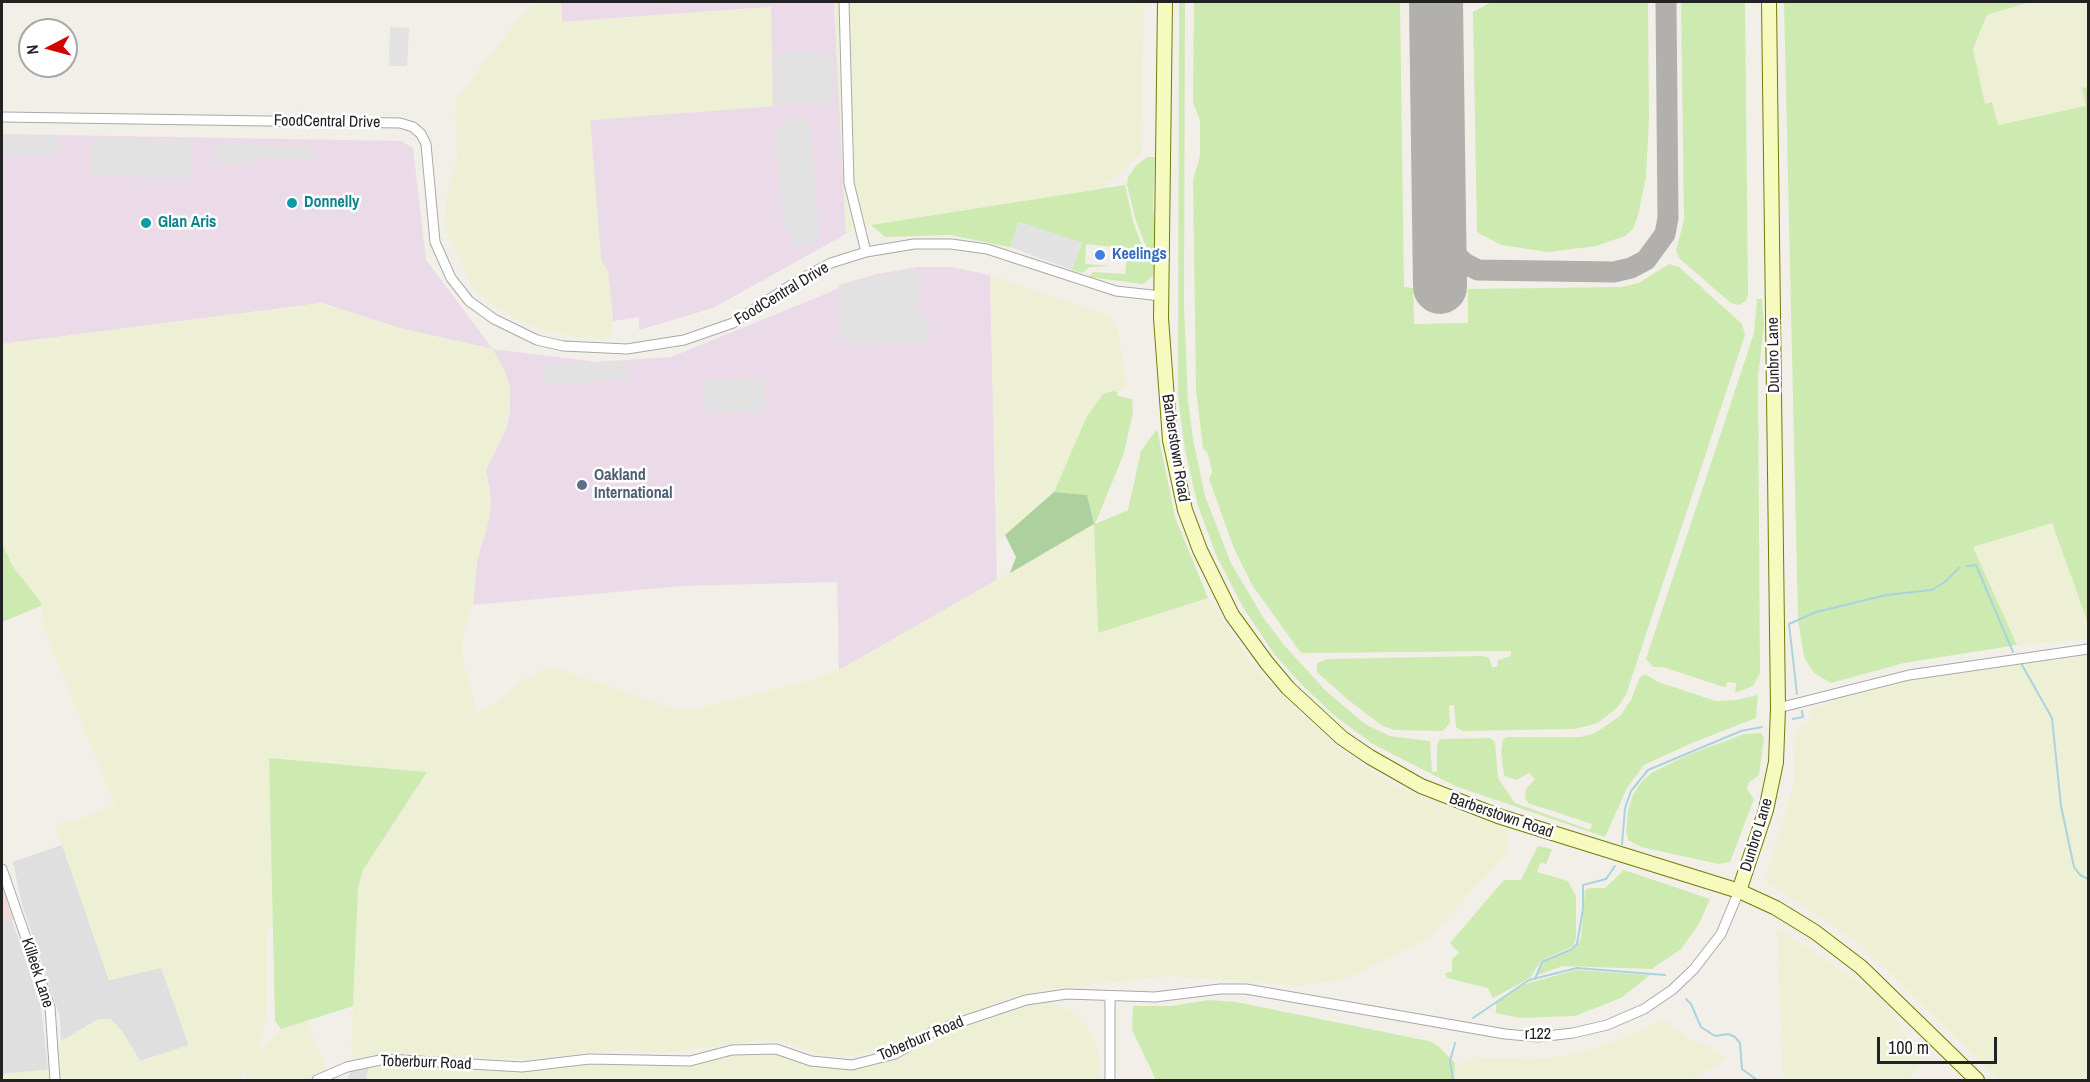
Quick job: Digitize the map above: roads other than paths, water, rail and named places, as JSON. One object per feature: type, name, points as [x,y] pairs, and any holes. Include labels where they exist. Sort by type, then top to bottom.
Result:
[{"type":"main road","name":"Barberstown Road","points":[[1165,2],[1161,296],[1163,365],[1170,440],[1185,510],[1204,561],[1232,615],[1288,688],[1342,738],[1370,757],[1443,796],[1609,852],[1739,891],[1792,917],[1861,967],[1977,1080]]},
{"type":"main road","name":"Dunbro Lane","points":[[1739,891],[1767,810],[1776,762],[1778,708],[1769,2]]},
{"type":"street","points":[[844,2],[849,183],[866,252]]},
{"type":"street","name":"FoodCentral Drive","points":[[2,117],[389,123],[413,127],[421,134],[426,144],[435,242],[450,278],[469,302],[494,319],[526,336],[563,346],[627,349],[684,340],[733,323],[797,281],[831,263],[866,252],[914,244],[969,246],[1116,291],[1161,296]]},
{"type":"street","points":[[1778,708],[1909,675],[2088,649]]},
{"type":"street","name":"Killeek Lane","points":[[2,869],[50,1007],[55,1080]]},
{"type":"street","name":"r122","points":[[1276,994],[1505,1034],[1538,1036],[1573,1033],[1607,1025],[1644,1009],[1672,990],[1694,969],[1721,934],[1739,891]]},
{"type":"street","name":"Toberburr Road","points":[[317,1080],[347,1067],[385,1059],[522,1067],[588,1059],[690,1061],[732,1050],[776,1049],[811,1061],[852,1065],[895,1054],[934,1031],[1026,1000],[1067,994],[1155,998],[1220,990],[1276,994]]},
{"type":"street","points":[[1110,997],[1110,1080]]},
{"type":"waterway","points":[[1967,566],[1976,565],[2013,652]]},
{"type":"waterway","points":[[1797,694],[1789,624],[1816,612],[1886,595],[1932,590],[1945,582],[1959,568]]},
{"type":"waterway","points":[[2022,665],[2052,718],[2061,806],[2074,867],[2080,875],[2088,879]]},
{"type":"waterway","points":[[1793,719],[1803,717],[1802,711]]},
{"type":"waterway","points":[[1622,844],[1625,808],[1631,791],[1648,770],[1741,731],[1762,727]]},
{"type":"waterway","points":[[1535,979],[1542,962],[1572,949],[1577,944],[1583,909],[1583,885],[1606,879],[1615,866]]},
{"type":"waterway","points":[[1473,1018],[1529,980],[1577,968],[1665,975]]},
{"type":"waterway","points":[[1686,999],[1691,1004],[1701,1027],[1715,1036],[1728,1034],[1735,1037],[1740,1043],[1742,1069],[1757,1080]]},
{"type":"waterway","points":[[1453,1080],[1450,1061],[1455,1043]]},
{"type":"place","name":"Donnelly","points":[[292,203]]},
{"type":"place","name":"Glan Aris","points":[[146,223]]},
{"type":"place","name":"Keelings","points":[[1100,255]]},
{"type":"place","name":"Oakland International","points":[[582,485]]}]
